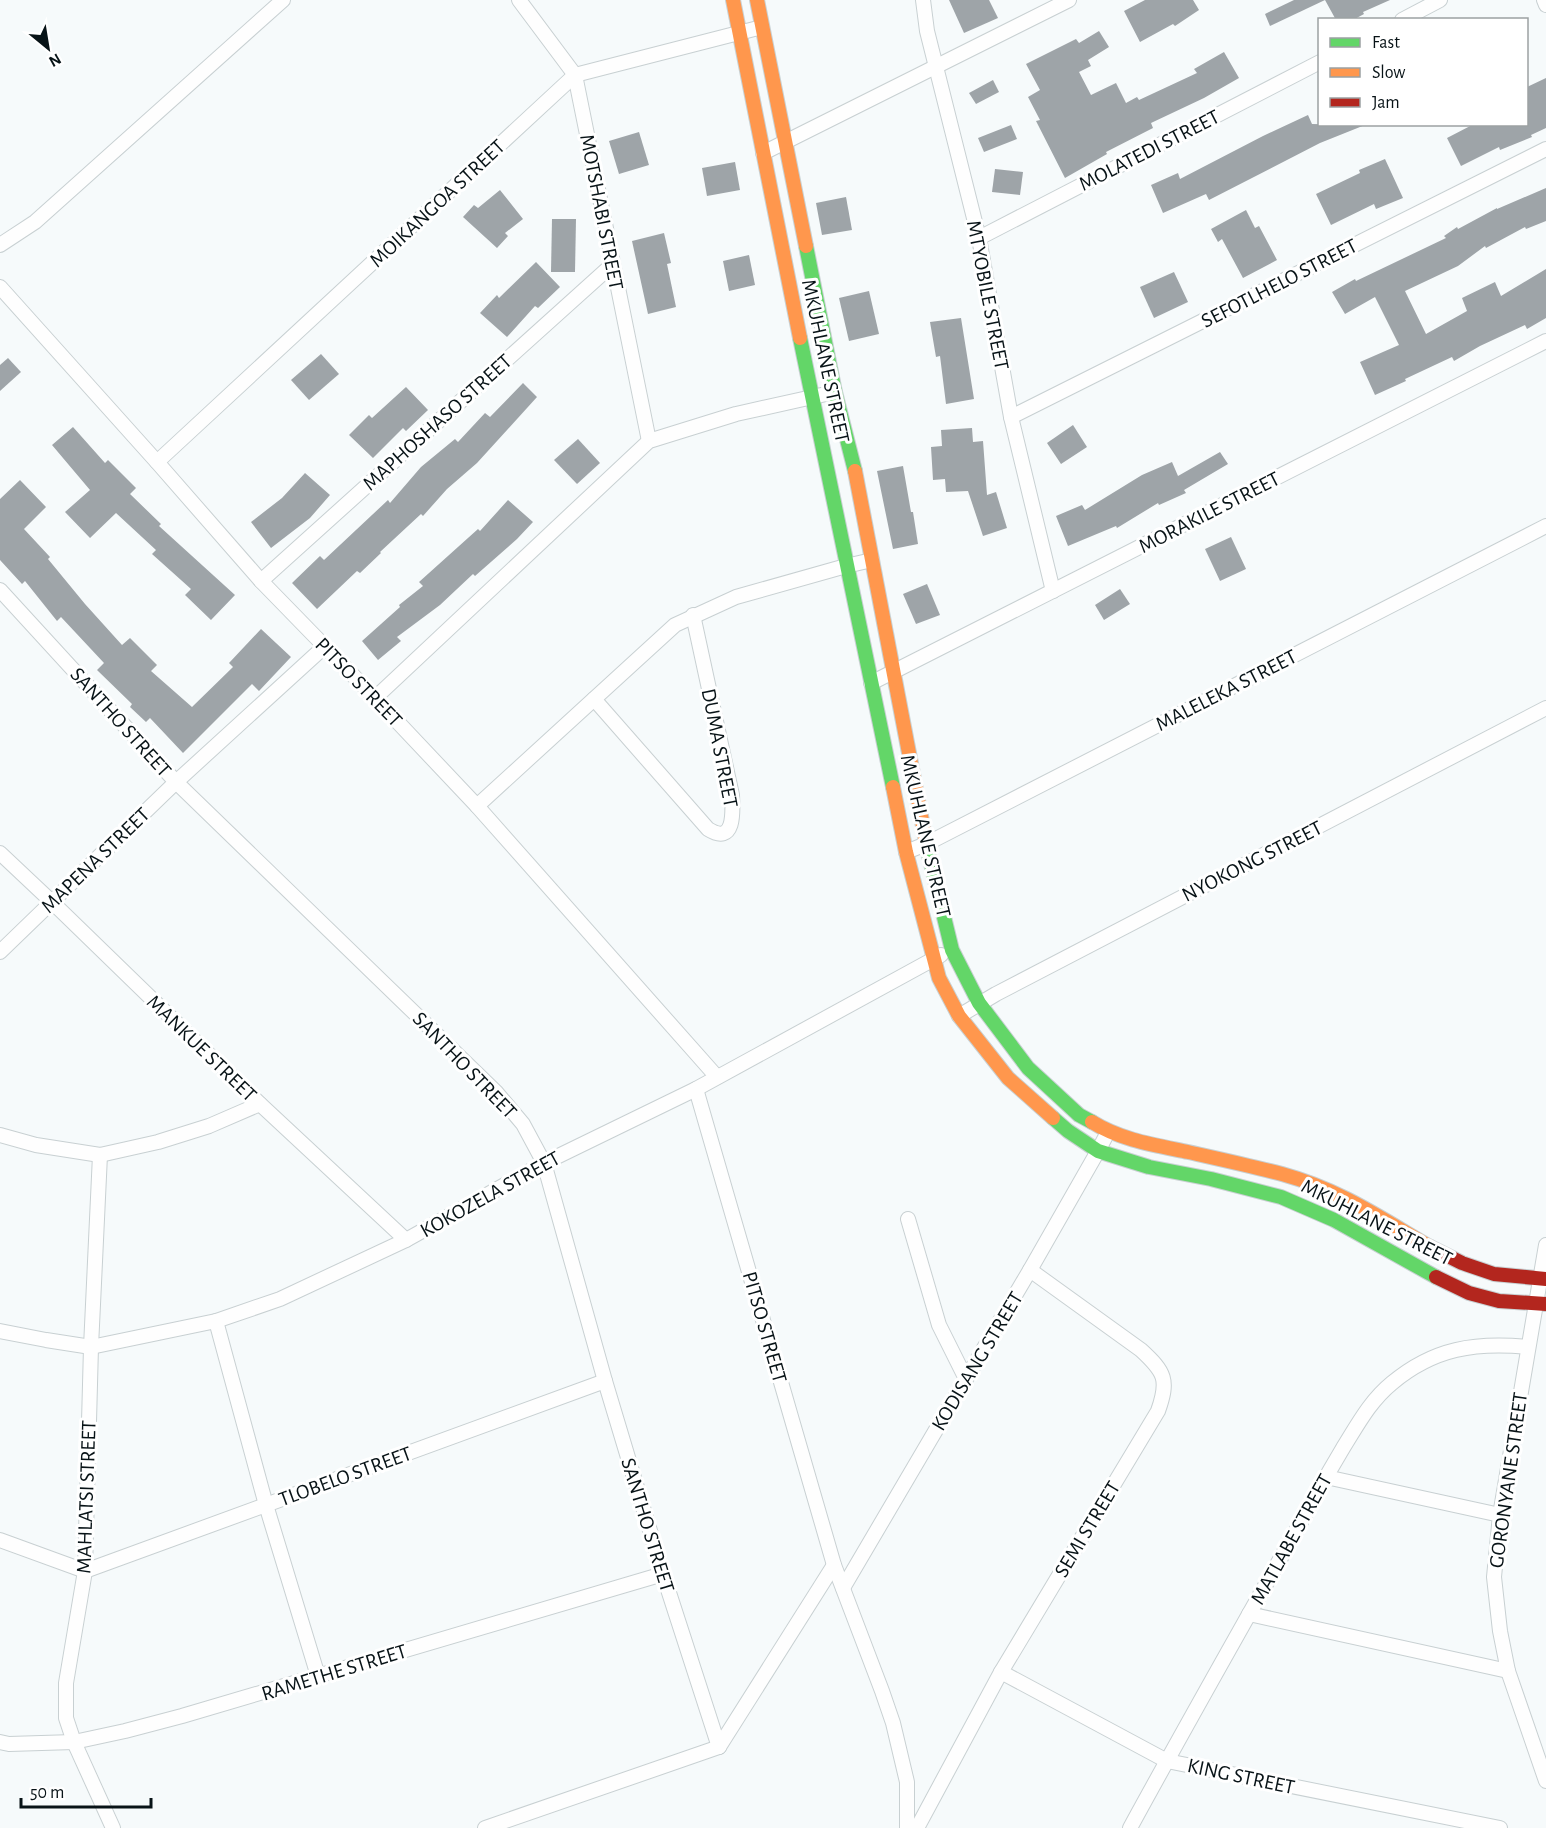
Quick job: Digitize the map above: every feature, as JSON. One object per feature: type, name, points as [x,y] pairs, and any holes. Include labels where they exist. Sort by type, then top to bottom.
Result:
[{"type":"street","points":[[0,245],[42,215],[283,0]]},
{"type":"street","name":"MOTSHABI STREET","points":[[519,0],[575,75],[649,441]]},
{"type":"street","name":"MKUHLANE STREET","points":[[733,0],[846,566],[906,852],[939,978],[959,1016],[1008,1078],[1068,1131],[1098,1151],[1149,1167],[1211,1179],[1281,1197],[1334,1220],[1413,1265],[1469,1293],[1499,1301],[1541,1304]]},
{"type":"street","name":"MKUHLANE STREET","points":[[757,0],[835,392],[857,478],[926,844],[951,950],[979,1003],[1028,1068],[1079,1115],[1108,1131],[1136,1141],[1284,1174],[1323,1187],[1361,1205],[1462,1263],[1494,1274],[1543,1279]]},
{"type":"street","name":"MTYOBILE STREET","points":[[923,0],[935,68],[978,238],[1011,417],[1053,591]]},
{"type":"street","points":[[763,153],[1069,0]]},
{"type":"street","points":[[1406,18],[1440,0]]},
{"type":"street","points":[[1544,0],[1546,4]]},
{"type":"street","name":"MOIKANGOA STREET","points":[[157,462],[575,75],[762,27]]},
{"type":"street","name":"MOLATEDI STREET","points":[[978,238],[1318,63]]},
{"type":"street","name":"SEFOTLHELO STREET","points":[[1011,417],[1546,149]]},
{"type":"street","name":"MAPHOSHASO STREET","points":[[261,581],[613,264]]},
{"type":"street","name":"PITSO STREET","points":[[0,287],[261,581],[477,806],[717,1077]]},
{"type":"street","name":"MORAKILE STREET","points":[[871,683],[1546,340]]},
{"type":"street","points":[[375,698],[649,441],[736,414],[835,392]]},
{"type":"street","name":"MALELEKA STREET","points":[[906,852],[926,844],[1546,526]]},
{"type":"street","points":[[477,806],[675,625],[736,597],[872,560]]},
{"type":"street","name":"SANTHO STREET","points":[[0,590],[176,782],[496,1092],[523,1124],[544,1163],[605,1382],[663,1574],[719,1747]]},
{"type":"street","name":"DUMA STREET","points":[[594,699],[708,829],[716,833],[723,833],[730,828],[734,815],[732,795],[693,615]]},
{"type":"street","name":"MAPENA STREET","points":[[0,952],[176,782],[324,647]]},
{"type":"street","name":"NYOKONG STREET","points":[[959,1016],[979,1003],[1546,708]]},
{"type":"street","name":"MANKUE STREET","points":[[0,853],[260,1104],[406,1240]]},
{"type":"street","name":"KOKOZELA STREET","points":[[0,1331],[91,1347],[216,1321],[280,1299],[406,1240],[544,1163],[696,1089],[951,950]]},
{"type":"street","name":"PITSO STREET","points":[[696,1089],[834,1564],[882,1691],[892,1724],[907,1782],[908,1828]]},
{"type":"street","points":[[0,1135],[36,1145],[100,1155],[158,1143],[209,1126],[260,1104]]},
{"type":"street","name":"KODISANG STREET","points":[[843,1588],[1030,1270],[1108,1131]]},
{"type":"street","name":"MAHLATSI STREET","points":[[100,1155],[91,1347],[86,1571],[66,1683],[66,1718],[74,1742],[113,1828]]},
{"type":"street","points":[[908,1219],[939,1325],[966,1379]]},
{"type":"street","name":"GORONYANE STREET","points":[[1546,1245],[1541,1304],[1528,1347],[1500,1515],[1494,1578],[1500,1631],[1508,1671],[1546,1781]]},
{"type":"street","name":"SEMI STREET","points":[[916,1828],[1001,1672],[1158,1411],[1164,1392],[1163,1375],[1154,1362],[1141,1350],[1030,1270]]},
{"type":"street","points":[[216,1321],[266,1505],[318,1676]]},
{"type":"street","name":"MATLABE STREET","points":[[1130,1828],[1326,1477],[1369,1405],[1402,1376],[1448,1350],[1499,1344],[1528,1347]]},
{"type":"street","name":"TLOBELO STREET","points":[[86,1571],[605,1382]]},
{"type":"street","points":[[1326,1477],[1500,1515]]},
{"type":"street","points":[[0,1540],[86,1571]]},
{"type":"street","points":[[485,1828],[719,1747],[834,1564]]},
{"type":"street","name":"RAMETHE STREET","points":[[0,1742],[9,1744],[74,1742],[125,1731],[663,1574]]},
{"type":"street","points":[[1249,1614],[1508,1671]]},
{"type":"street","name":"KING STREET","points":[[1001,1672],[1167,1761],[1500,1828]]},
{"type":"building","points":[[949,0],[989,0],[998,18],[964,33]]},
{"type":"building","points":[[1145,0],[1193,0],[1199,10],[1175,26],[1173,24],[1140,42],[1124,11]]},
{"type":"building","points":[[1294,0],[1325,0],[1270,26],[1265,14]]},
{"type":"building","points":[[1325,0],[1390,0],[1363,12],[1364,14],[1357,18],[1335,18]]},
{"type":"building","points":[[1099,31],[1109,47],[1088,60],[1091,66],[1079,72],[1091,95],[1116,83],[1126,103],[1137,97],[1139,100],[1197,73],[1194,69],[1224,52],[1239,78],[1204,98],[1151,123],[1153,128],[1106,152],[1107,154],[1065,178],[1036,121],[1040,120],[1028,97],[1040,90],[1026,64],[1076,39],[1079,43]]},
{"type":"building","points":[[1546,78],[1546,128],[1531,135],[1532,137],[1500,150],[1499,147],[1461,166],[1447,138],[1470,126],[1528,126],[1528,87]]},
{"type":"building","points":[[993,80],[999,92],[976,104],[969,93]]},
{"type":"building","points":[[1308,115],[1312,124],[1318,126],[1362,126],[1320,143],[1209,200],[1206,194],[1163,213],[1151,185],[1178,173],[1180,179]]},
{"type":"building","points":[[1011,125],[1017,139],[984,152],[978,138]]},
{"type":"building","points":[[639,132],[649,165],[619,174],[609,141]]},
{"type":"building","points":[[1385,159],[1403,198],[1376,209],[1374,204],[1331,225],[1316,194],[1360,173],[1359,170]]},
{"type":"building","points":[[735,162],[740,190],[707,196],[702,168]]},
{"type":"building","points":[[995,169],[1023,172],[1020,195],[992,192]]},
{"type":"building","points":[[1546,188],[1546,221],[1526,229],[1525,227],[1486,248],[1485,246],[1458,266],[1405,291],[1426,334],[1467,311],[1462,298],[1495,282],[1501,296],[1546,269],[1546,318],[1527,329],[1525,325],[1480,346],[1454,361],[1452,357],[1375,395],[1360,362],[1399,345],[1375,297],[1345,314],[1332,292],[1355,279],[1356,281],[1446,238],[1444,236],[1457,227],[1458,229],[1497,208]]},
{"type":"building","points":[[500,190],[523,219],[505,233],[508,236],[497,248],[463,217],[474,205],[478,208]]},
{"type":"building","points":[[846,197],[852,230],[822,235],[816,203]]},
{"type":"building","points":[[1246,210],[1255,228],[1259,226],[1277,260],[1243,278],[1222,239],[1218,242],[1211,229]]},
{"type":"building","points":[[552,219],[576,219],[575,272],[551,272]]},
{"type":"building","points":[[664,233],[671,263],[667,264],[676,307],[648,314],[632,241]]},
{"type":"building","points":[[749,255],[755,285],[729,291],[723,261]]},
{"type":"building","points":[[536,262],[560,287],[538,308],[535,306],[507,337],[480,313],[497,295],[499,298]]},
{"type":"building","points":[[1174,272],[1188,302],[1154,318],[1140,287]]},
{"type":"building","points":[[869,291],[879,334],[849,341],[839,298]]},
{"type":"building","points":[[961,318],[974,399],[946,404],[940,356],[936,357],[930,322]]},
{"type":"building","points":[[321,354],[339,374],[309,400],[291,380]]},
{"type":"building","points":[[8,358],[21,372],[0,391],[0,365]]},
{"type":"building","points":[[523,383],[537,397],[477,463],[447,489],[423,516],[421,514],[360,573],[357,571],[317,609],[292,583],[320,556],[324,560],[388,500],[390,503],[421,467],[455,439],[458,442],[485,413],[490,417]]},
{"type":"building","points":[[406,387],[428,410],[406,431],[403,428],[373,458],[349,435],[369,415],[372,418]]},
{"type":"building","points":[[1073,425],[1087,447],[1061,464],[1047,443]]},
{"type":"building","points":[[73,427],[105,463],[108,460],[136,488],[130,494],[161,524],[159,526],[235,595],[211,620],[185,595],[191,589],[152,554],[156,550],[116,513],[90,538],[65,512],[90,490],[52,445]]},
{"type":"building","points":[[972,428],[973,442],[983,441],[987,495],[996,492],[1007,528],[983,536],[968,491],[946,492],[945,479],[933,480],[931,447],[942,446],[941,430]]},
{"type":"building","points":[[578,439],[600,463],[577,484],[554,460]]},
{"type":"building","points":[[1220,452],[1228,464],[1184,490],[1186,493],[1159,505],[1158,503],[1117,528],[1116,526],[1068,546],[1056,516],[1082,505],[1085,510],[1142,475],[1172,462],[1178,476]]},
{"type":"building","points":[[903,466],[918,544],[893,549],[877,471]]},
{"type":"building","points":[[305,473],[330,495],[310,518],[271,548],[251,522],[282,498]]},
{"type":"building","points":[[20,480],[46,507],[24,529],[50,557],[48,559],[85,604],[122,645],[130,638],[157,665],[151,671],[192,707],[233,667],[229,663],[261,629],[291,657],[259,691],[252,684],[183,753],[150,718],[146,722],[130,707],[132,704],[97,670],[104,663],[61,617],[57,621],[25,581],[22,584],[0,560],[0,499]]},
{"type":"building","points":[[508,500],[533,522],[475,576],[473,574],[440,605],[397,637],[401,641],[378,660],[362,641],[400,607],[399,605],[423,586],[419,582],[478,529],[480,531]]},
{"type":"building","points":[[1231,537],[1246,569],[1220,581],[1205,549]]},
{"type":"building","points":[[927,584],[940,615],[916,624],[903,594]]},
{"type":"building","points":[[1120,589],[1130,604],[1104,620],[1095,605]]},
{"type":"traffic: fast","points":[[806,246],[835,392],[855,471]]},
{"type":"traffic: fast","points":[[800,338],[893,787]]},
{"type":"traffic: fast","points":[[927,847],[952,950],[979,1003],[1028,1068],[1079,1115],[1092,1122]]},
{"type":"traffic: fast","points":[[1053,1118],[1098,1151],[1149,1167],[1211,1179],[1281,1197],[1334,1220],[1436,1277]]},
{"type":"traffic: slow","points":[[733,0],[800,338]]},
{"type":"traffic: slow","points":[[757,0],[806,246]]},
{"type":"traffic: slow","points":[[855,471],[927,847]]},
{"type":"traffic: slow","points":[[893,787],[906,852],[939,978],[959,1016],[1008,1078],[1053,1118]]},
{"type":"traffic: slow","points":[[1092,1122],[1138,1141],[1303,1180],[1359,1205],[1430,1247]]},
{"type":"traffic: jam","points":[[1430,1247],[1462,1263],[1494,1274],[1546,1279]]},
{"type":"traffic: jam","points":[[1436,1277],[1469,1293],[1499,1301],[1546,1304]]}]
